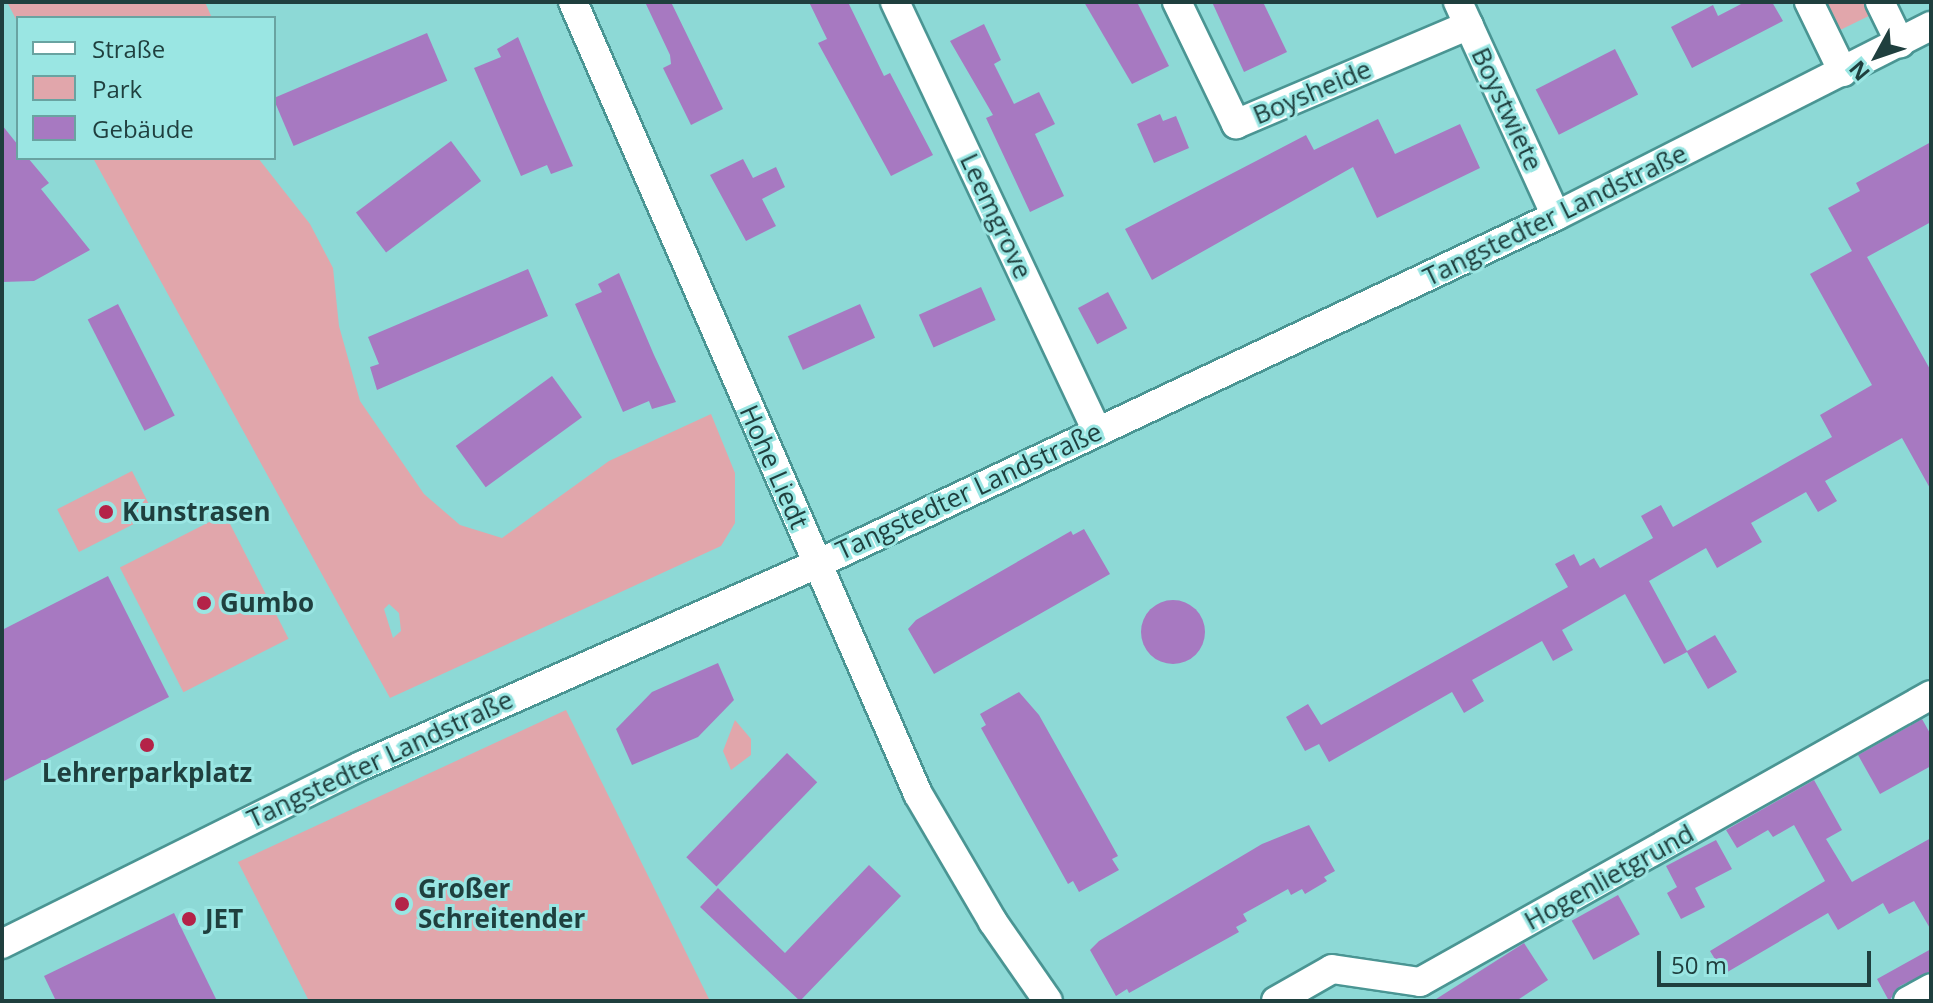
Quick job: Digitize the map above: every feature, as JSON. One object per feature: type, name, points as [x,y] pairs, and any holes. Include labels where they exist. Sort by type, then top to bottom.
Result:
[{"type":"street","name":"Hohe Liedt","points":[[573,2],[918,794],[999,931],[1048,1001]]},
{"type":"street","name":"Leemgrove","points":[[895,2],[1097,431]]},
{"type":"street","name":"Boysheide","points":[[1177,2],[1236,124],[1463,14]]},
{"type":"street","points":[[1809,2],[1843,72]]},
{"type":"street","points":[[1880,2],[1900,43]]},
{"type":"street","name":"Boystwiete","points":[[1463,14],[1556,216]]},
{"type":"street","name":"Tangstedter Landstraße","points":[[2,944],[361,766],[817,564],[1556,216],[1931,26]]},
{"type":"street","name":"Hogenlietgrund","points":[[1276,1001],[1332,969],[1420,982],[1931,695]]},
{"type":"street","points":[[1908,1001],[1931,988]]},
{"type":"green space","points":[[7,2],[205,2],[211,16],[16,16],[16,19]]},
{"type":"green space","points":[[1817,2],[1874,2],[1879,11],[1832,34]]},
{"type":"green space","points":[[94,160],[260,160],[310,224],[333,268],[339,326],[360,401],[424,494],[460,525],[502,538],[609,461],[711,414],[735,473],[735,523],[721,546],[390,698]],"holes":[[[389,604],[399,613],[401,631],[393,638],[384,609]]]},
{"type":"green space","name":"Kunstrasen","points":[[132,471],[154,514],[79,552],[57,509]]},
{"type":"green space","name":"Gumbo","points":[[225,514],[289,639],[183,692],[120,568]]},
{"type":"green space","points":[[566,710],[710,1001],[309,1001],[238,862]]},
{"type":"green space","points":[[735,720],[751,739],[751,755],[731,770],[723,751]]},
{"type":"building","points":[[645,2],[671,2],[723,109],[691,125],[663,68],[671,64],[670,55]]},
{"type":"building","points":[[809,2],[848,2],[884,76],[890,73],[933,155],[891,176],[818,43],[827,39]]},
{"type":"building","points":[[1084,2],[1137,2],[1169,66],[1132,84]]},
{"type":"building","points":[[1212,2],[1263,2],[1287,52],[1244,72]]},
{"type":"building","points":[[1745,2],[1772,2],[1783,21],[1692,68],[1671,27],[1713,5],[1718,16]]},
{"type":"building","points":[[984,24],[1001,60],[994,64],[1014,104],[1039,92],[1055,124],[1035,134],[1064,196],[1030,212],[986,118],[993,115],[950,41]]},
{"type":"building","points":[[427,33],[447,81],[294,146],[276,105],[276,97]]},
{"type":"building","points":[[518,37],[573,166],[551,174],[547,165],[521,176],[474,68],[501,57],[497,49]]},
{"type":"building","points":[[1615,49],[1638,94],[1559,135],[1536,89]]},
{"type":"building","points":[[1160,114],[1163,121],[1176,116],[1189,148],[1154,163],[1137,124]]},
{"type":"building","points":[[1378,119],[1395,154],[1460,124],[1480,168],[1377,218],[1353,167],[1152,280],[1125,229],[1306,135],[1314,150]]},
{"type":"building","points":[[2,125],[16,142],[16,160],[30,160],[49,183],[41,189],[90,250],[34,281],[2,282]]},
{"type":"building","points":[[451,141],[481,181],[386,253],[356,213]]},
{"type":"building","points":[[1931,142],[1931,222],[1867,257],[1931,371],[1931,490],[1902,438],[1825,481],[1837,501],[1818,512],[1806,492],[1751,523],[1762,542],[1717,568],[1706,548],[1649,581],[1687,651],[1715,635],[1737,672],[1708,689],[1687,652],[1664,664],[1625,594],[1562,630],[1573,650],[1553,661],[1542,641],[1472,680],[1484,701],[1464,713],[1452,692],[1329,762],[1319,744],[1305,751],[1286,717],[1308,704],[1321,725],[1568,587],[1555,564],[1574,554],[1580,566],[1594,558],[1600,568],[1653,538],[1641,516],[1661,505],[1673,527],[1832,437],[1820,415],[1872,385],[1810,274],[1852,251],[1828,208],[1860,191],[1856,183]]},
{"type":"building","points":[[743,159],[753,178],[776,167],[785,187],[762,199],[776,226],[746,241],[710,175]]},
{"type":"building","points":[[528,269],[548,316],[377,390],[370,367],[379,364],[368,337]]},
{"type":"building","points":[[619,273],[676,402],[652,409],[649,401],[623,412],[575,304],[602,292],[598,284]]},
{"type":"building","points":[[981,287],[996,320],[934,348],[919,315]]},
{"type":"building","points":[[1108,292],[1127,328],[1097,344],[1078,308]]},
{"type":"building","points":[[118,304],[175,415],[144,431],[88,319]]},
{"type":"building","points":[[860,304],[875,338],[803,370],[788,336]]},
{"type":"building","points":[[552,376],[582,417],[486,487],[456,446]]},
{"type":"building","points":[[1084,529],[1110,574],[934,674],[908,629],[916,620],[1071,531],[1073,535]]},
{"type":"building","points":[[108,576],[169,697],[2,782],[2,630]]},
{"type":"building","points":[[1173,600],[1191,606],[1199,614],[1205,632],[1199,650],[1191,658],[1173,664],[1155,658],[1147,650],[1141,632],[1147,614],[1155,606]]},
{"type":"building","points":[[718,663],[734,700],[698,737],[632,765],[616,729],[652,692]]},
{"type":"building","points":[[1019,692],[1039,715],[1118,856],[1112,859],[1119,870],[1079,892],[1073,881],[1068,884],[981,728],[986,725],[980,714]]},
{"type":"building","points":[[1922,719],[1931,735],[1931,766],[1880,794],[1858,755]]},
{"type":"building","points":[[787,753],[817,782],[716,886],[686,857]]},
{"type":"building","points":[[1814,780],[1842,830],[1826,839],[1852,882],[1931,838],[1931,930],[1914,901],[1889,914],[1883,903],[1838,930],[1828,913],[1724,974],[1710,951],[1825,881],[1794,825],[1773,837],[1768,830],[1737,848],[1726,830]]},
{"type":"building","points":[[1309,825],[1335,871],[1324,877],[1327,881],[1305,894],[1302,889],[1291,895],[1288,889],[1243,914],[1247,921],[1236,927],[1239,932],[1129,993],[1127,989],[1116,996],[1090,950],[1099,941],[1262,844]]},
{"type":"building","points":[[1716,840],[1732,869],[1695,888],[1705,907],[1681,919],[1667,893],[1677,887],[1666,866]]},
{"type":"building","points":[[869,865],[901,896],[800,1001],[700,907],[718,888],[785,953]]},
{"type":"building","points":[[1618,895],[1640,934],[1593,960],[1572,921]]},
{"type":"building","points":[[174,913],[217,1001],[56,1001],[44,976]]},
{"type":"building","points":[[1524,943],[1548,980],[1516,1001],[1433,1001]]},
{"type":"building","points":[[1931,949],[1931,971],[1900,986],[1889,1001],[1877,979]]},
{"type":"place","name":"Kunstrasen","points":[[106,512]]},
{"type":"place","name":"Gumbo","points":[[204,603]]},
{"type":"place","name":"Lehrerparkplatz","points":[[147,745]]},
{"type":"place","name":"Großer Schreitender","points":[[402,904]]},
{"type":"place","name":"JET","points":[[189,919]]}]
